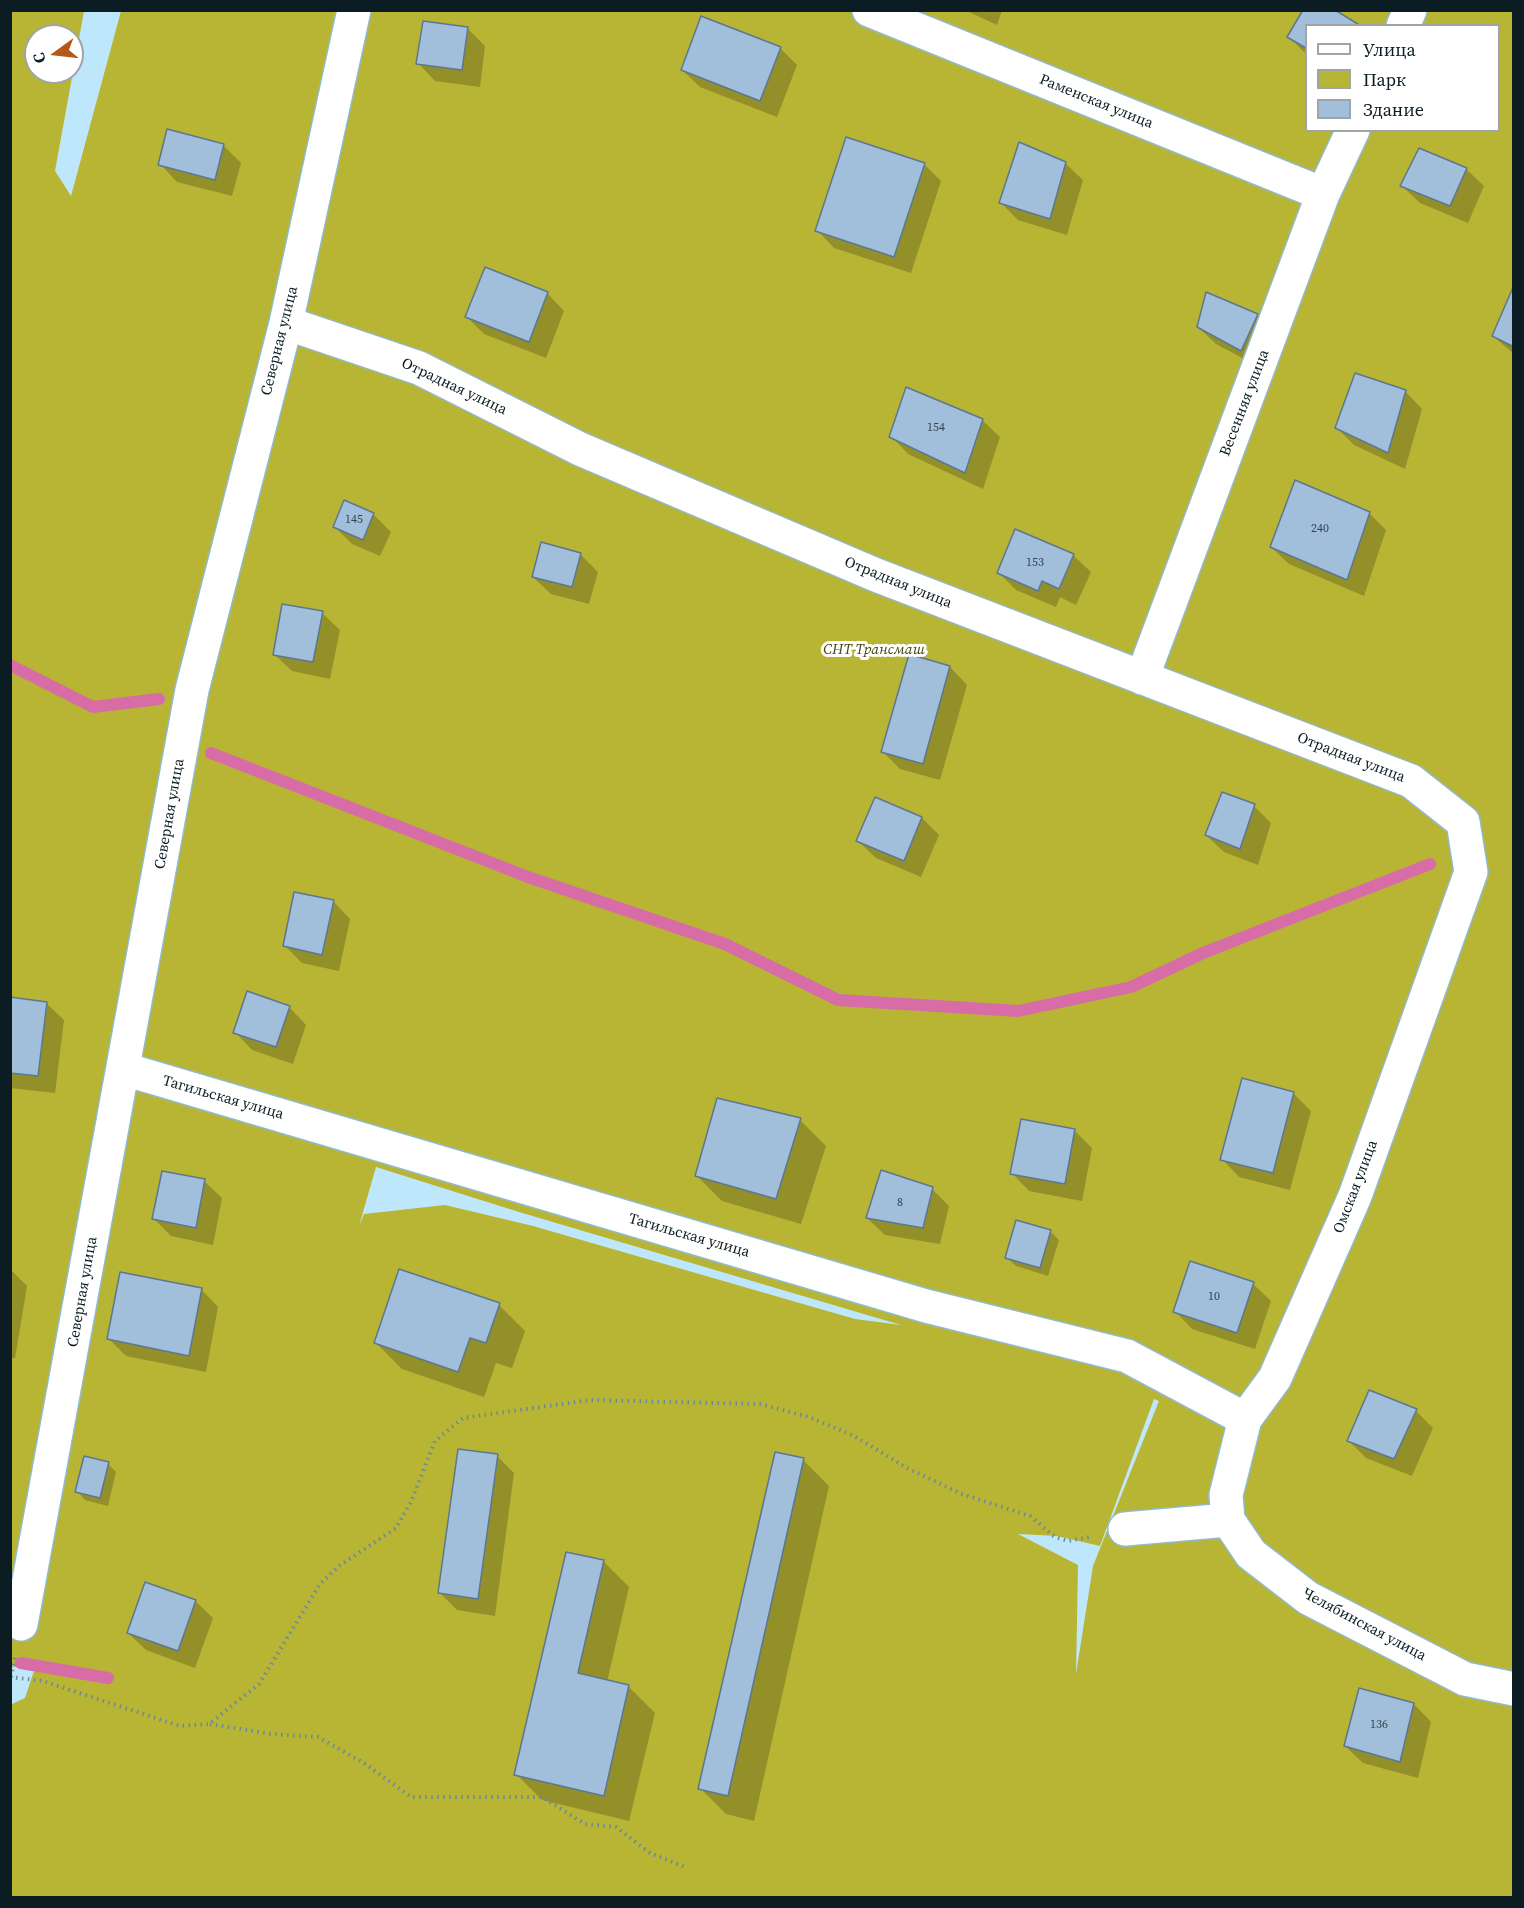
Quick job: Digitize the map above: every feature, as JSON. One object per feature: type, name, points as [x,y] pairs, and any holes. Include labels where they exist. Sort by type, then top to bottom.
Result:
[{"type":"street","name":"Северная улица","points":[[21,1624],[192,690],[285,323],[354,10]]},
{"type":"street","name":"Раменская улица","points":[[869,10],[1323,195]]},
{"type":"street","points":[[1404,24],[1410,10]]},
{"type":"street","name":"Весенняя улица","points":[[1142,678],[1323,195],[1352,132]]},
{"type":"street","name":"Отрадная улица","points":[[285,323],[419,368],[613,463],[876,575],[1411,781],[1463,822],[1471,872]]},
{"type":"street","name":"Омская улица","points":[[1227,1507],[1245,1419],[1275,1378],[1355,1196],[1471,872]]},
{"type":"street","name":"Тагильская улица","points":[[124,1069],[926,1306],[1127,1356],[1245,1419]]},
{"type":"street","points":[[1125,1529],[1227,1507]]},
{"type":"street","name":"Челябинская улица","points":[[1227,1507],[1251,1554],[1308,1598],[1465,1679],[1514,1689]]},
{"type":"path","points":[[209,1724],[259,1684],[320,1584],[339,1566],[396,1528],[411,1502],[435,1441],[463,1418],[590,1400],[760,1404],[809,1417],[854,1436],[908,1468],[962,1494],[1030,1516],[1055,1537],[1068,1541],[1125,1529]]},
{"type":"path","points":[[10,1677],[43,1682],[180,1726],[209,1724],[271,1734],[318,1737],[364,1763],[411,1797],[542,1797],[585,1824],[616,1827],[650,1853],[684,1867]]},
{"type":"green space","name":"СНТ Трансмаш","points":[[11,11],[84,11],[82,24],[24,24],[24,84],[71,84],[55,171],[71,196],[121,11],[1513,11],[1513,1897],[11,1897],[10,1705],[25,1698],[34,1671],[10,1666]],"holes":[[[376,1167],[519,1212],[901,1325],[855,1319],[533,1226],[445,1205],[364,1214],[359,1226]],[[1154,1399],[1159,1401],[1093,1566],[1076,1674],[1078,1565],[1018,1534],[1057,1536],[1100,1546]]]},
{"type":"building","points":[[1303,10],[1335,10],[1358,24],[1305,24],[1305,47],[1287,37]]},
{"type":"building","points":[[701,16],[781,47],[760,101],[681,70]]},
{"type":"building","points":[[423,21],[468,27],[462,70],[416,64]]},
{"type":"building","points":[[167,129],[224,144],[215,180],[158,165]]},
{"type":"building","points":[[846,137],[925,163],[894,257],[815,231]]},
{"type":"building","points":[[1019,142],[1066,162],[1050,219],[999,203]]},
{"type":"building","points":[[1419,148],[1467,168],[1450,206],[1400,186]]},
{"type":"building","points":[[485,267],[548,292],[529,342],[465,317]]},
{"type":"building","points":[[1514,285],[1514,347],[1492,336]]},
{"type":"building","points":[[1206,292],[1258,314],[1241,351],[1197,327]]},
{"type":"building","points":[[1355,373],[1406,390],[1388,453],[1335,428]]},
{"type":"building","points":[[906,387],[983,419],[965,473],[889,437]]},
{"type":"building","points":[[1295,480],[1370,512],[1347,580],[1270,547]]},
{"type":"building","points":[[344,500],[374,513],[363,540],[333,527]]},
{"type":"building","points":[[1015,529],[1074,554],[1059,589],[1042,581],[1038,591],[997,573]]},
{"type":"building","points":[[541,542],[581,553],[572,587],[532,577]]},
{"type":"building","points":[[282,604],[323,611],[313,662],[273,655]]},
{"type":"building","points":[[909,654],[950,666],[923,764],[881,752]]},
{"type":"building","points":[[1222,792],[1255,804],[1240,849],[1205,835]]},
{"type":"building","points":[[875,797],[922,817],[904,861],[856,841]]},
{"type":"building","points":[[294,892],[334,900],[322,955],[283,946]]},
{"type":"building","points":[[247,991],[290,1006],[276,1047],[233,1033]]},
{"type":"building","points":[[10,997],[47,1002],[38,1076],[10,1073]]},
{"type":"building","points":[[1242,1078],[1294,1092],[1273,1173],[1220,1160]]},
{"type":"building","points":[[717,1098],[801,1118],[776,1199],[695,1176]]},
{"type":"building","points":[[1021,1119],[1075,1129],[1065,1184],[1010,1174]]},
{"type":"building","points":[[881,1170],[933,1187],[923,1228],[866,1218]]},
{"type":"building","points":[[162,1171],[205,1179],[196,1228],[152,1219]]},
{"type":"building","points":[[1016,1220],[1051,1230],[1040,1268],[1005,1258]]},
{"type":"building","points":[[1190,1261],[1254,1282],[1237,1333],[1173,1312]]},
{"type":"building","points":[[399,1269],[500,1303],[486,1343],[470,1338],[458,1372],[374,1343]]},
{"type":"building","points":[[120,1272],[202,1288],[189,1356],[107,1339]]},
{"type":"building","points":[[1369,1390],[1417,1409],[1394,1459],[1347,1441]]},
{"type":"building","points":[[458,1449],[498,1454],[478,1599],[438,1593]]},
{"type":"building","points":[[775,1452],[804,1458],[728,1796],[698,1789]]},
{"type":"building","points":[[84,1456],[109,1462],[100,1498],[75,1492]]},
{"type":"building","points":[[566,1552],[604,1560],[578,1673],[629,1685],[604,1796],[514,1775]]},
{"type":"building","points":[[145,1582],[196,1600],[178,1651],[127,1633]]},
{"type":"building","points":[[1359,1688],[1414,1703],[1400,1762],[1344,1746]]},
{"type":"waterway","points":[[10,665],[93,707],[159,699]]},
{"type":"waterway","points":[[211,753],[528,877],[725,944],[838,1000],[1018,1011],[1131,987],[1203,953],[1430,864]]},
{"type":"waterway","points":[[21,1663],[108,1678]]}]
